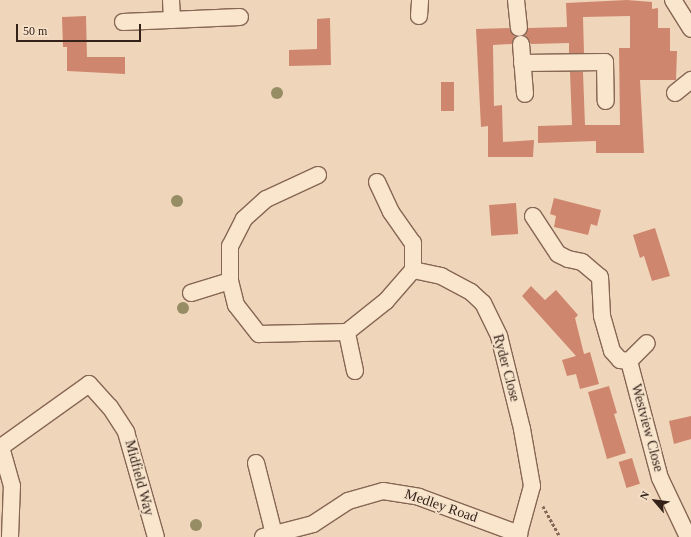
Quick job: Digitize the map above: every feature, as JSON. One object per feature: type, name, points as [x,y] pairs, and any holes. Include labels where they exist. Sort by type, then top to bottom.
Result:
[{"type":"street","points":[[172,0],[172,20]]},
{"type":"street","points":[[516,0],[519,28]]},
{"type":"street","points":[[675,3],[691,29]]},
{"type":"street","points":[[122,22],[240,17]]},
{"type":"street","points":[[521,44],[525,94]]},
{"type":"street","points":[[522,63],[605,62],[606,101]]},
{"type":"street","points":[[675,93],[691,80]]},
{"type":"street","points":[[318,175],[266,199],[244,219],[230,246],[230,281],[236,305],[259,334],[347,332],[386,301],[413,270],[413,243],[391,212],[377,182]]},
{"type":"street","points":[[533,216],[558,254],[568,259],[582,262],[600,277],[602,316],[612,351],[620,360],[629,361],[646,344]]},
{"type":"street","name":"Ryder Close","points":[[413,270],[441,276],[471,292],[483,303],[499,336],[532,486],[518,536]]},
{"type":"street","points":[[191,293],[230,281]]},
{"type":"street","points":[[347,332],[355,371]]},
{"type":"street","name":"Westview Close","points":[[629,361],[660,478],[688,537]]},
{"type":"street","name":"Midfield Way","points":[[10,537],[12,486],[1,447],[89,384],[110,407],[126,432],[156,537]]},
{"type":"street","name":"Medley Road","points":[[256,463],[269,535],[313,524],[348,501],[383,490],[419,497],[518,536]]},
{"type":"path","points":[[532,486],[560,537]]},
{"type":"building","points":[[627,0],[652,2],[652,9],[658,8],[658,28],[670,28],[670,51],[677,51],[676,80],[640,80],[644,153],[596,153],[596,141],[538,143],[538,126],[572,125],[570,72],[583,72],[585,125],[620,125],[619,48],[630,48],[630,16],[583,17],[584,53],[569,53],[569,43],[531,44],[525,35],[528,28],[567,27],[566,3]]},
{"type":"building","points":[[86,16],[87,57],[125,57],[125,74],[67,71],[67,47],[63,47],[62,17]]},
{"type":"building","points":[[330,18],[331,65],[289,66],[289,50],[317,49],[317,19]]},
{"type":"building","points":[[509,28],[515,37],[512,44],[493,45],[494,106],[502,105],[503,142],[534,140],[533,157],[488,157],[488,126],[481,127],[476,29]]},
{"type":"building","points":[[441,82],[454,82],[454,111],[441,111]]},
{"type":"building","points":[[554,198],[601,210],[597,226],[591,224],[588,235],[554,227],[556,216],[550,214]]},
{"type":"building","points":[[516,203],[518,234],[491,236],[489,205]]},
{"type":"building","points":[[655,228],[670,276],[652,281],[644,256],[640,258],[633,235]]},
{"type":"building","points":[[531,286],[545,300],[556,290],[578,315],[575,318],[584,354],[590,352],[599,384],[580,389],[576,374],[567,376],[562,360],[576,356],[522,296]]},
{"type":"building","points":[[609,386],[617,413],[614,414],[626,453],[607,459],[588,392]]},
{"type":"building","points":[[691,416],[691,439],[674,444],[669,421]]},
{"type":"building","points":[[632,458],[640,484],[627,488],[619,462]]}]
